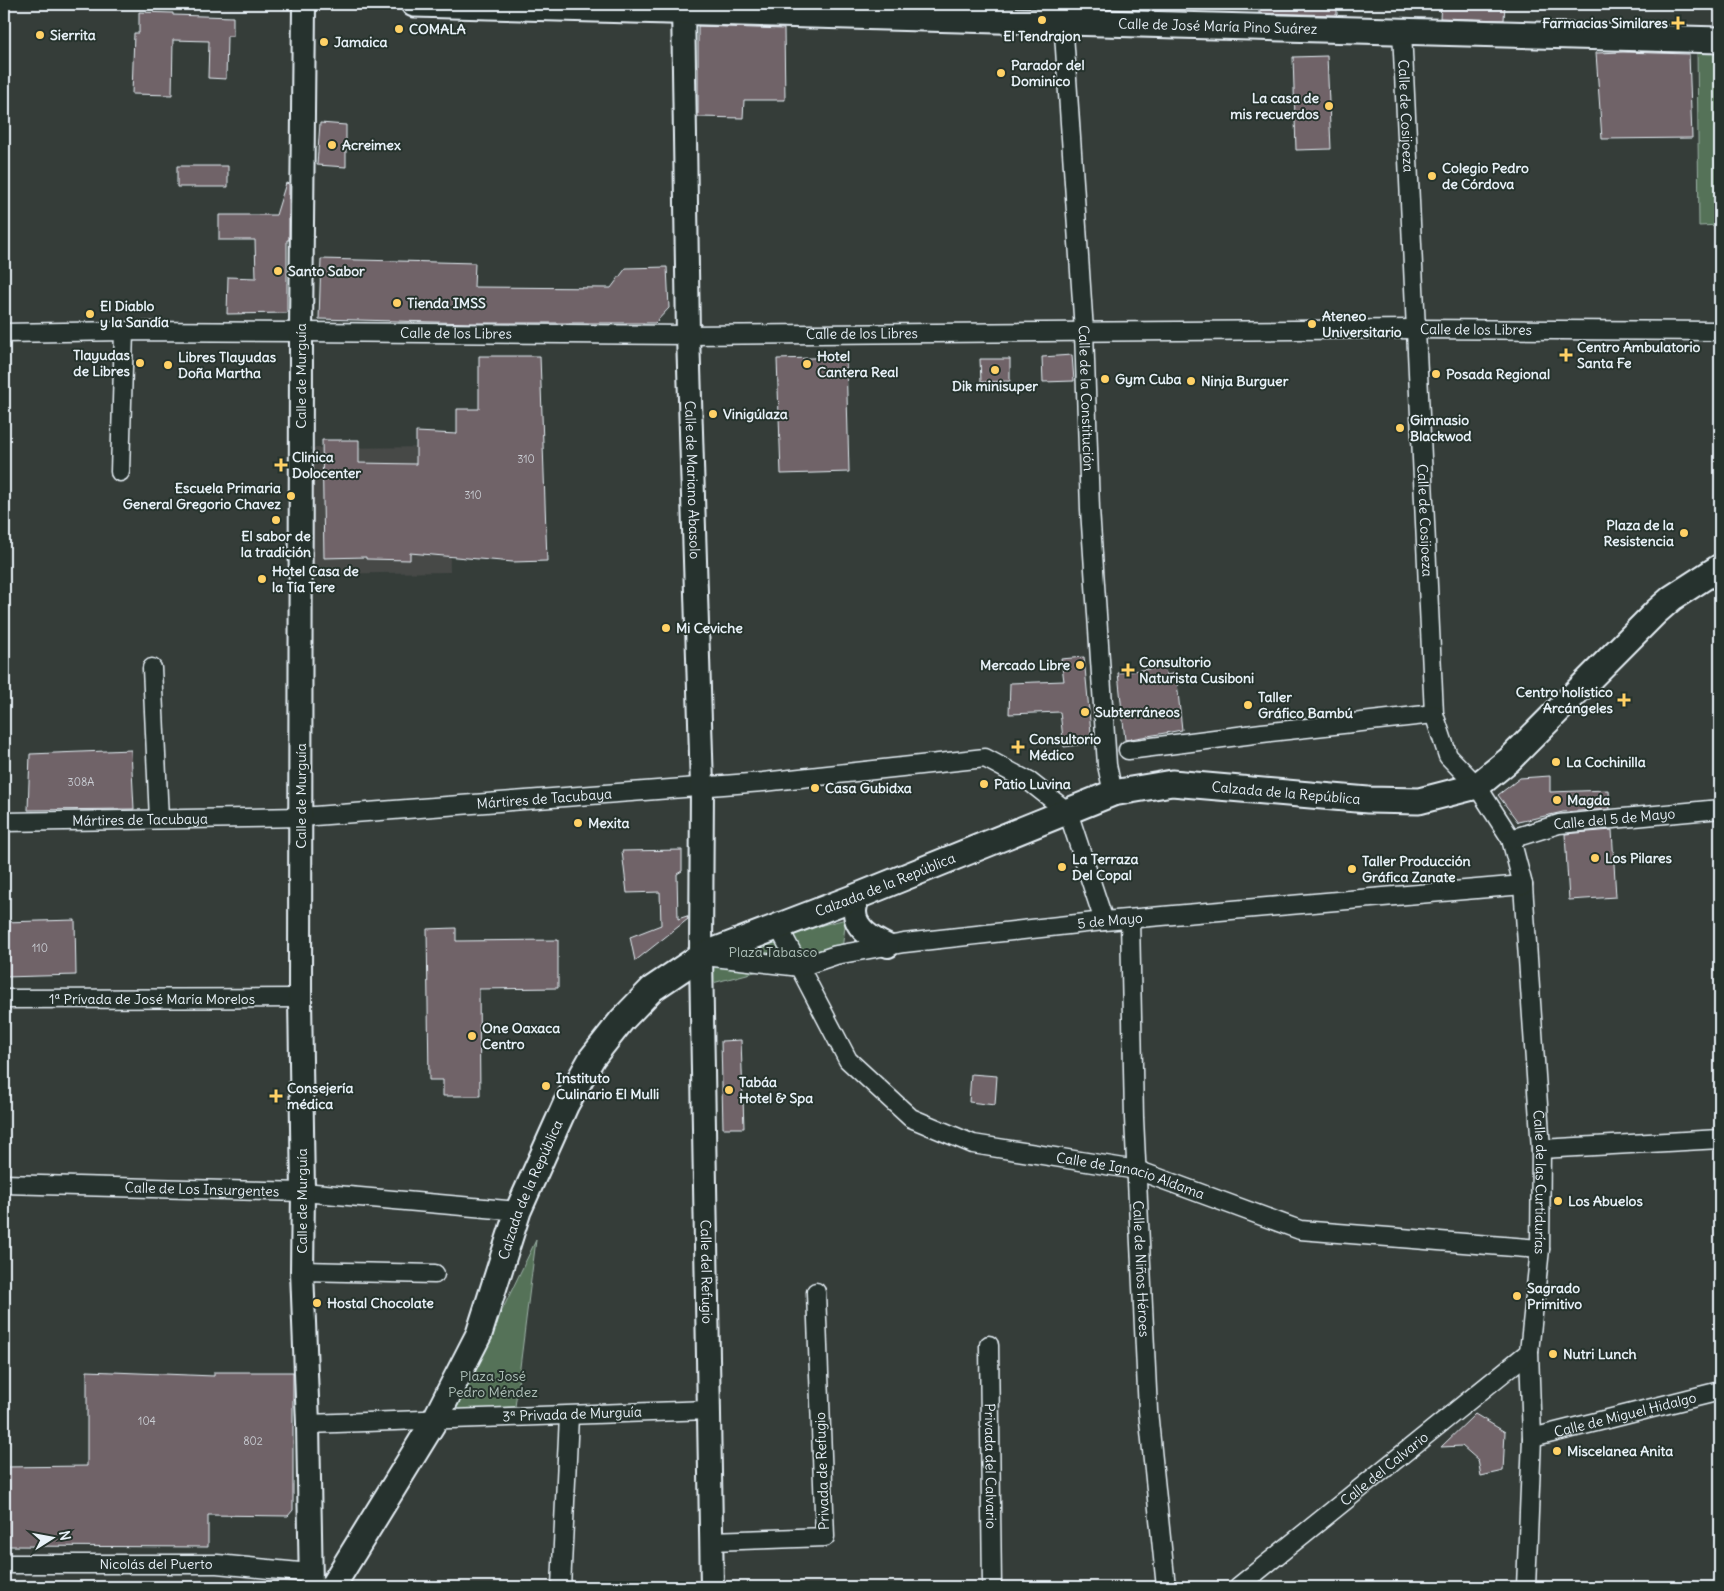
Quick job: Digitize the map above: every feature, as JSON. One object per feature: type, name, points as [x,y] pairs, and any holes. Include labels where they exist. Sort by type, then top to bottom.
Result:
[{"type":"main road","name":"Calle de José María Pino Suárez","points":[[414,4],[1063,13],[1402,31],[1720,40]]},
{"type":"main road","name":"Calzada de la República","points":[[332,1587],[436,1418],[478,1334],[518,1211],[566,1104],[592,1058],[622,1020],[652,989],[701,956],[858,896],[1113,793],[1172,784],[1368,800],[1419,801],[1478,786],[1510,760],[1656,612],[1672,598],[1720,567]]},
{"type":"street","name":"Calle de Murguía","points":[[304,4],[301,332],[300,998],[303,1192],[302,1271],[308,1424],[310,1580]]},
{"type":"street","name":"Calle de Mariano Abasolo","points":[[683,7],[688,335],[702,786],[701,956]]},
{"type":"street","name":"Calle de la Constitución","points":[[1063,13],[1084,331],[1090,509],[1106,753],[1113,793]]},
{"type":"street","name":"Calle de Cosijoeza","points":[[1402,31],[1434,714],[1448,756],[1478,786]]},
{"type":"street","name":"Calle de los Libres","points":[[4,333],[124,331],[688,335],[1416,329],[1720,331]]},
{"type":"street","points":[[120,472],[124,331]]},
{"type":"street","points":[[152,668],[159,819]]},
{"type":"street","points":[[1128,750],[1434,714]]},
{"type":"street","name":"Mártires de Tacubaya","points":[[4,822],[301,817],[763,782],[985,758],[1030,782],[1068,812]]},
{"type":"street","name":"Calle de las Curtidurías","points":[[1478,786],[1510,839],[1523,885],[1541,1149],[1540,1249],[1529,1352],[1532,1438],[1526,1587]]},
{"type":"street","name":"Calle del 5 de Mayo","points":[[1510,839],[1558,824],[1720,809]]},
{"type":"street","points":[[1068,812],[1104,921]]},
{"type":"street","name":"5 de Mayo","points":[[701,956],[800,967],[836,955],[888,946],[1104,921],[1523,885]]},
{"type":"street","points":[[858,896],[854,913],[860,927],[874,940],[888,946]]},
{"type":"street","name":"Calle de Niños Héroes","points":[[1130,919],[1137,1170],[1148,1411],[1166,1587]]},
{"type":"street","name":"Calle de Ignacio Aldama","points":[[778,926],[848,1060],[911,1118],[973,1144],[1137,1170],[1300,1230],[1540,1249]]},
{"type":"street","name":"Calle del Refugio","points":[[701,956],[712,1587]]},
{"type":"street","name":"1ª Prívada de José María Morelos","points":[[4,999],[300,998]]},
{"type":"street","points":[[1541,1149],[1720,1139]]},
{"type":"street","name":"Calle de Los Insurgentes","points":[[4,1184],[303,1192],[518,1211]]},
{"type":"street","points":[[302,1271],[435,1274]]},
{"type":"street","name":"Privada de Refugio","points":[[711,1541],[825,1538],[816,1292]]},
{"type":"street","name":"Privada del Calvario","points":[[989,1345],[992,1587]]},
{"type":"street","name":"Calle del Calvario","points":[[1238,1587],[1529,1352]]},
{"type":"street","name":"Calle de Miguel Hidalgo","points":[[1532,1438],[1720,1391]]},
{"type":"street","name":"3ª Privada de Murguía","points":[[308,1424],[436,1418],[569,1416],[709,1410]]},
{"type":"street","points":[[561,1587],[569,1416]]},
{"type":"street","name":"Nicolás del Puerto","points":[[4,1564],[217,1564],[310,1580]]},
{"type":"shaded area","points":[[448,447],[450,572],[313,574],[312,448]]},
{"type":"green space","points":[[1697,48],[1720,49],[1720,225],[1699,226]]},
{"type":"green space","name":"Plaza Tabasco","points":[[846,919],[842,949],[709,984],[703,956]]},
{"type":"green space","name":"Plaza José Pedro Méndez","points":[[536,1240],[515,1407],[454,1410]]},
{"type":"building","points":[[1259,4],[1337,4],[1337,15],[1259,13]]},
{"type":"building","points":[[1441,4],[1505,4],[1504,20],[1440,18]]},
{"type":"building","points":[[139,12],[233,17],[233,36],[227,36],[226,79],[208,78],[209,41],[173,40],[172,95],[132,94],[134,33],[139,33]]},
{"type":"building","points":[[698,26],[784,29],[785,100],[744,100],[743,118],[698,117]]},
{"type":"building","points":[[1596,53],[1689,54],[1692,138],[1602,139]]},
{"type":"building","name":"La casa de mis recuerdos","points":[[1327,56],[1331,149],[1296,150],[1293,57]]},
{"type":"building","name":"Acreimex","points":[[320,123],[346,125],[346,167],[317,165]]},
{"type":"building","points":[[177,166],[228,166],[228,187],[177,187]]},
{"type":"building","points":[[286,183],[289,184],[287,313],[227,314],[228,277],[256,278],[255,240],[219,240],[219,215],[276,215]]},
{"type":"building","points":[[321,259],[475,263],[474,287],[611,288],[626,268],[667,267],[669,308],[655,323],[472,323],[319,319]]},
{"type":"building","points":[[1072,355],[1074,381],[1043,382],[1042,357]]},
{"type":"building","points":[[479,356],[540,356],[547,561],[513,562],[410,553],[410,560],[366,559],[366,557],[324,558],[322,440],[359,440],[359,463],[416,464],[416,432],[457,434],[457,409],[479,409]]},
{"type":"building","points":[[846,357],[849,472],[781,474],[777,359]]},
{"type":"building","name":"Dik minisuper","points":[[980,359],[1010,359],[1010,381],[981,382]]},
{"type":"building","points":[[1084,657],[1092,743],[1064,747],[1060,712],[1009,714],[1010,683],[1064,681],[1061,659]]},
{"type":"building","points":[[1163,667],[1167,675],[1176,673],[1182,730],[1125,740],[1118,673]]},
{"type":"building","points":[[131,750],[134,809],[28,810],[30,754]]},
{"type":"building","name":"Magda","points":[[1550,776],[1550,792],[1609,790],[1610,809],[1563,812],[1518,822],[1498,795],[1520,778]]},
{"type":"building","points":[[1612,830],[1616,897],[1569,900],[1565,834]]},
{"type":"building","points":[[682,850],[682,871],[677,874],[678,919],[687,916],[688,919],[635,961],[630,937],[661,925],[660,892],[627,893],[622,851]]},
{"type":"building","points":[[75,920],[76,975],[4,977],[4,922]]},
{"type":"building","points":[[456,928],[456,941],[558,940],[558,988],[479,989],[480,1096],[443,1096],[443,1080],[429,1080],[427,929]]},
{"type":"building","points":[[741,1040],[744,1128],[723,1128],[721,1041]]},
{"type":"building","points":[[971,1074],[997,1076],[995,1105],[969,1102]]},
{"type":"building","points":[[87,1371],[214,1376],[214,1372],[293,1372],[293,1510],[288,1516],[208,1515],[208,1547],[7,1546],[8,1499],[4,1499],[4,1467],[87,1466]]},
{"type":"building","points":[[1475,1414],[1505,1432],[1503,1471],[1481,1476],[1478,1460],[1462,1446],[1441,1447]]},
{"type":"place","name":"El Tendrajon","points":[[1042,20]]},
{"type":"place","name":"Farmacias Similares","points":[[1678,23]]},
{"type":"place","name":"COMALA","points":[[399,29]]},
{"type":"place","name":"Sierrita","points":[[40,35]]},
{"type":"place","name":"Jamaica","points":[[324,42]]},
{"type":"place","name":"Parador del Dominico","points":[[1001,73]]},
{"type":"place","name":"La casa de mis recuerdos","points":[[1329,106]]},
{"type":"place","name":"Acreimex","points":[[332,145]]},
{"type":"place","name":"Colegio Pedro de Córdova","points":[[1432,176]]},
{"type":"place","name":"Santo Sabor","points":[[278,271]]},
{"type":"place","name":"Tienda IMSS","points":[[397,303]]},
{"type":"place","name":"El Diablo y la Sandía","points":[[90,314]]},
{"type":"place","name":"Ateneo Universitario","points":[[1312,324]]},
{"type":"place","name":"Centro Ambulatorio Santa Fe","points":[[1566,355]]},
{"type":"place","name":"Tlayudas de Libres","points":[[140,363]]},
{"type":"place","name":"Hotel Cantera Real","points":[[807,364]]},
{"type":"place","name":"Libres Tlayudas Doña Martha","points":[[168,365]]},
{"type":"place","name":"Dik minisuper","points":[[995,370]]},
{"type":"place","name":"Posada Regional","points":[[1436,374]]},
{"type":"place","name":"Gym Cuba","points":[[1105,379]]},
{"type":"place","name":"Ninja Burguer","points":[[1191,381]]},
{"type":"place","name":"Vinigúlaza","points":[[713,414]]},
{"type":"place","name":"Gimnasio Blackwod","points":[[1400,428]]},
{"type":"place","name":"Clinica Dolocenter","points":[[281,465]]},
{"type":"place","name":"Escuela Primaria General Gregorio Chavez","points":[[291,496]]},
{"type":"place","name":"El sabor de la tradición","points":[[276,520]]},
{"type":"place","name":"Plaza de la Resistencia","points":[[1684,533]]},
{"type":"place","name":"Hotel Casa de la Tía Tere","points":[[262,579]]},
{"type":"place","name":"Mi Ceviche","points":[[666,628]]},
{"type":"place","name":"Mercado Libre","points":[[1080,665]]},
{"type":"place","name":"Consultorio Naturista Cusiboni","points":[[1128,670]]},
{"type":"place","name":"Centro holístico Arcángeles","points":[[1624,700]]},
{"type":"place","name":"Taller Gráfico Bambú","points":[[1248,705]]},
{"type":"place","name":"Subterráneos","points":[[1085,712]]},
{"type":"place","name":"Consultorio Médico","points":[[1018,747]]},
{"type":"place","name":"La Cochinilla","points":[[1556,762]]},
{"type":"place","name":"Patio Luvina","points":[[984,784]]},
{"type":"place","name":"Casa Gubidxa","points":[[815,788]]},
{"type":"place","name":"Magda","points":[[1557,800]]},
{"type":"place","name":"Mexita","points":[[578,823]]},
{"type":"place","name":"Los Pilares","points":[[1595,858]]},
{"type":"place","name":"La Terraza Del Copal","points":[[1062,867]]},
{"type":"place","name":"Taller Producción Gráfica Zanate","points":[[1352,869]]},
{"type":"place","name":"One Oaxaca Centro","points":[[472,1036]]},
{"type":"place","name":"Instituto Culinario El Mulli","points":[[546,1086]]},
{"type":"place","name":"Tabáa Hotel & Spa","points":[[729,1090]]},
{"type":"place","name":"Consejería médica","points":[[276,1096]]},
{"type":"place","name":"Los Abuelos","points":[[1558,1201]]},
{"type":"place","name":"Sagrado Primitivo","points":[[1517,1296]]},
{"type":"place","name":"Hostal Chocolate","points":[[317,1303]]},
{"type":"place","name":"Nutri Lunch","points":[[1553,1354]]},
{"type":"place","name":"Miscelanea Anita","points":[[1557,1451]]}]
